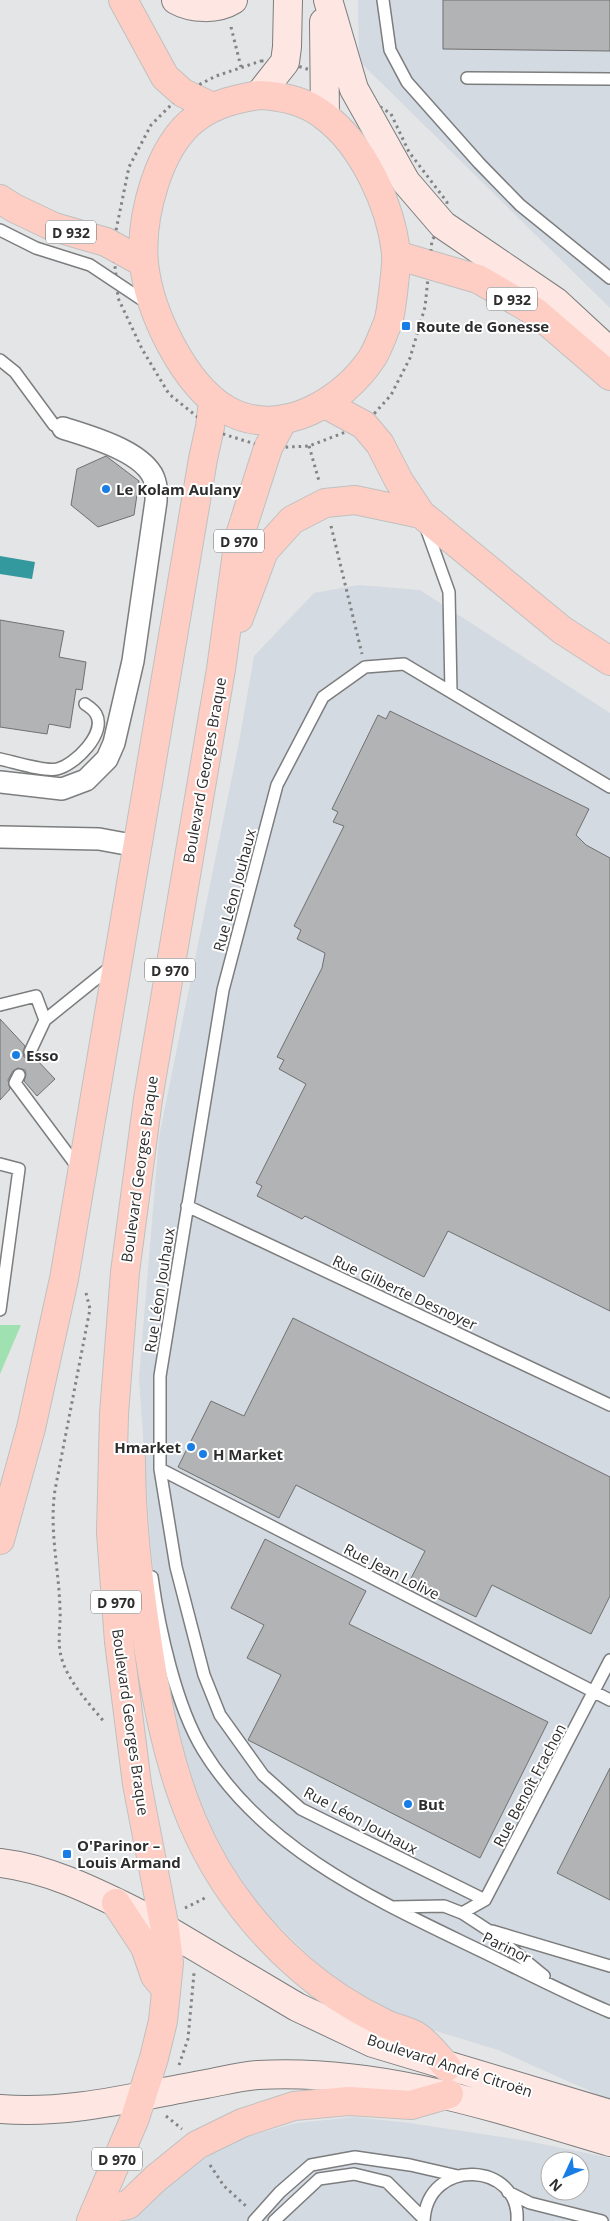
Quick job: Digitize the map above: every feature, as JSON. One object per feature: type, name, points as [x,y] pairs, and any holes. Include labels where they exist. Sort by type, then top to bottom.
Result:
[{"type":"main road","points":[[123,0],[165,77],[183,92],[213,107]]},
{"type":"main road","points":[[176,0],[197,7],[229,2]]},
{"type":"main road","points":[[259,95],[285,62],[288,0]]},
{"type":"main road","points":[[323,0],[326,75],[325,116]]},
{"type":"main road","points":[[328,0],[354,89],[406,182],[442,225],[556,302],[610,352]]},
{"type":"main road","points":[[259,95],[278,96],[307,105],[325,116],[362,158],[384,201],[396,255],[389,320],[372,358],[347,387],[325,404],[283,420],[257,420],[229,412],[212,414],[176,353],[156,309],[144,263],[144,229],[154,183],[171,145],[194,118],[213,107],[234,99],[259,95]]},
{"type":"main road","name":"D 932","points":[[0,199],[14,208],[54,227],[112,245],[144,263]]},
{"type":"main road","name":"D 932","points":[[396,255],[478,279],[537,313],[610,376]]},
{"type":"main road","points":[[325,404],[364,425],[380,444],[399,481],[421,514],[562,630],[610,662]]},
{"type":"main road","name":"D 970","points":[[0,1540],[31,1428],[64,1279],[187,562],[202,459],[212,414]]},
{"type":"main road","name":"Boulevard Georges Braque","points":[[152,2105],[169,1963],[165,1929],[137,1784],[119,1642],[112,1533],[115,1405],[125,1272],[148,1099],[221,669],[239,538],[268,448],[283,420]]},
{"type":"main road","points":[[221,669],[264,551],[292,520],[325,503],[355,500],[421,514]]},
{"type":"main road","points":[[125,1272],[137,1313],[130,1412],[131,1488],[140,1592],[156,1698],[168,1756],[184,1805],[227,1887],[259,1929],[303,1971],[346,2001],[376,2018],[417,2036],[447,2067]]},
{"type":"main road","name":"Boulevard André Citroën","points":[[0,1863],[15,1865],[62,1878],[116,1903],[165,1929],[297,2007],[374,2043],[447,2067],[610,2114]]},
{"type":"main road","points":[[116,1903],[146,1947],[155,1976],[166,1989]]},
{"type":"main road","name":"Boulevard André Citroën","points":[[0,2108],[22,2111],[80,2106],[152,2105],[257,2075],[324,2074],[449,2094],[610,2142]]},
{"type":"main road","points":[[93,2216],[128,2205],[155,2179],[197,2145],[242,2123],[294,2106],[349,2101],[411,2105],[449,2094]]},
{"type":"main road","name":"D 970","points":[[93,2216],[152,2105]]},
{"type":"street","points":[[0,782],[62,789],[86,780],[97,771],[107,759],[114,743],[133,661],[156,501],[155,480],[150,471],[125,451],[109,443],[63,428]]},
{"type":"street","points":[[0,837],[99,838],[137,846]]},
{"type":"lane","points":[[383,0],[390,50],[407,82],[479,163],[520,205],[610,278]]},
{"type":"lane","points":[[467,78],[610,80]]},
{"type":"lane","points":[[0,230],[36,248],[90,265],[156,309]]},
{"type":"lane","points":[[0,360],[15,372],[54,425],[63,428]]},
{"type":"lane","points":[[421,514],[449,592],[451,692]]},
{"type":"lane","points":[[365,666],[404,664],[610,787]]},
{"type":"lane","name":"Rue Léon Jouhaux","points":[[365,666],[323,697],[277,785],[223,990],[160,1376],[160,1469],[176,1567],[204,1675],[220,1715],[263,1775],[301,1809],[485,1900]]},
{"type":"lane","points":[[0,759],[56,770],[81,756],[94,734],[98,721],[96,713],[85,704]]},
{"type":"lane","points":[[30,1052],[44,1020],[119,960]]},
{"type":"lane","points":[[0,1005],[36,996],[44,1020]]},
{"type":"lane","points":[[14,1078],[82,1173]]},
{"type":"lane","points":[[0,1164],[19,1169],[0,1310]]},
{"type":"lane","name":"Rue Gilberte Desnoyer","points":[[187,1206],[610,1405]]},
{"type":"lane","name":"Rue Jean Lolive","points":[[160,1469],[610,1700]]},
{"type":"lane","points":[[131,1488],[144,1524],[147,1543]]},
{"type":"lane","name":"Parinor","points":[[150,1562],[154,1590],[178,1696],[202,1749],[231,1789],[271,1830],[318,1865],[392,1908],[569,1996],[610,2012]]},
{"type":"lane","name":"Rue Benoît Frachon","points":[[485,1900],[610,1660]]},
{"type":"lane","points":[[462,1913],[485,1900]]},
{"type":"lane","points":[[392,1908],[444,1906],[462,1913],[488,1930],[510,1951],[569,1996]]},
{"type":"lane","points":[[488,1930],[610,1966]]},
{"type":"lane","points":[[256,2219],[280,2192],[311,2165],[355,2157],[410,2165],[458,2176]]},
{"type":"lane","points":[[274,2221],[319,2180],[354,2174],[387,2182],[424,2220]]},
{"type":"lane","points":[[424,2220],[430,2196],[438,2187],[458,2176],[466,2174],[482,2175],[496,2181],[508,2192],[530,2203],[602,2221]]},
{"type":"lane","points":[[508,2192],[515,2204],[517,2221]]},
{"type":"path","points":[[229,2],[241,67]]},
{"type":"path","points":[[262,61],[285,62],[326,75],[354,89],[391,114],[409,152],[447,202],[442,225],[432,240],[425,307],[410,358],[391,395],[364,425],[309,446],[268,448],[220,433],[212,414],[169,394],[142,349],[118,298],[112,245],[128,166],[151,125],[183,92],[241,67],[262,61]]},
{"type":"path","points":[[309,446],[365,666]]},
{"type":"path","points":[[64,1279],[80,1284],[89,1298],[90,1309],[52,1510],[60,1611],[58,1638],[61,1656],[67,1670],[109,1728]]},
{"type":"path","points":[[152,2105],[174,2121],[197,2145],[224,2186],[256,2219]]},
{"type":"shaded area","points":[[358,0],[610,0],[610,308],[359,61]]},
{"type":"shaded area","points":[[358,585],[420,590],[610,713],[610,2100],[498,2050],[413,2024],[330,1976],[246,1894],[197,1810],[176,1739],[151,1550],[139,1378],[159,1137],[240,737],[254,656],[314,593]]},
{"type":"shaded area","points":[[355,2117],[410,2123],[528,2141],[576,2151],[540,2151],[540,2201],[590,2201],[590,2154],[610,2158],[610,2221],[127,2221],[158,2191],[184,2171],[233,2141],[296,2123]]},
{"type":"green space","points":[[0,1325],[21,1325],[0,1374]]},
{"type":"water","points":[[0,556],[35,562],[32,579],[0,574]]},
{"type":"building","points":[[443,0],[610,0],[610,51],[443,49]]},
{"type":"building","name":"Le Kolam Aulany","points":[[106,456],[139,481],[134,515],[98,527],[71,505],[77,469]]},
{"type":"building","points":[[0,620],[64,631],[59,657],[86,662],[82,690],[76,689],[70,728],[49,724],[47,734],[0,727]]},
{"type":"building","points":[[390,711],[589,809],[576,835],[586,845],[610,858],[610,1311],[448,1231],[424,1277],[305,1216],[302,1219],[257,1196],[262,1186],[256,1183],[306,1084],[279,1069],[284,1060],[277,1057],[322,968],[325,953],[297,939],[301,930],[294,926],[344,826],[333,822],[338,812],[332,809],[378,715],[386,719]]},
{"type":"building","points":[[0,1019],[25,1046],[24,1057],[35,1058],[55,1079],[37,1096],[24,1081],[25,1070],[18,1068],[13,1071],[8,1080],[10,1089],[0,1100]]},
{"type":"building","points":[[293,1318],[610,1477],[610,1596],[591,1634],[492,1585],[476,1617],[408,1584],[425,1551],[296,1485],[279,1518],[178,1467],[211,1401],[244,1416]]},
{"type":"building","points":[[265,1539],[366,1591],[349,1624],[548,1722],[480,1858],[248,1740],[281,1675],[247,1658],[264,1625],[231,1608]]},
{"type":"building","points":[[610,1768],[610,1900],[557,1873]]},
{"type":"place","name":"Route de Gonesse","points":[[406,326]]},
{"type":"place","name":"Le Kolam Aulany","points":[[106,489]]},
{"type":"place","name":"Esso","points":[[16,1055]]},
{"type":"place","name":"Hmarket","points":[[191,1447]]},
{"type":"place","name":"H Market","points":[[203,1454]]},
{"type":"place","name":"But","points":[[408,1804]]},
{"type":"place","name":"O'Parinor – Louis Armand","points":[[67,1854]]}]
